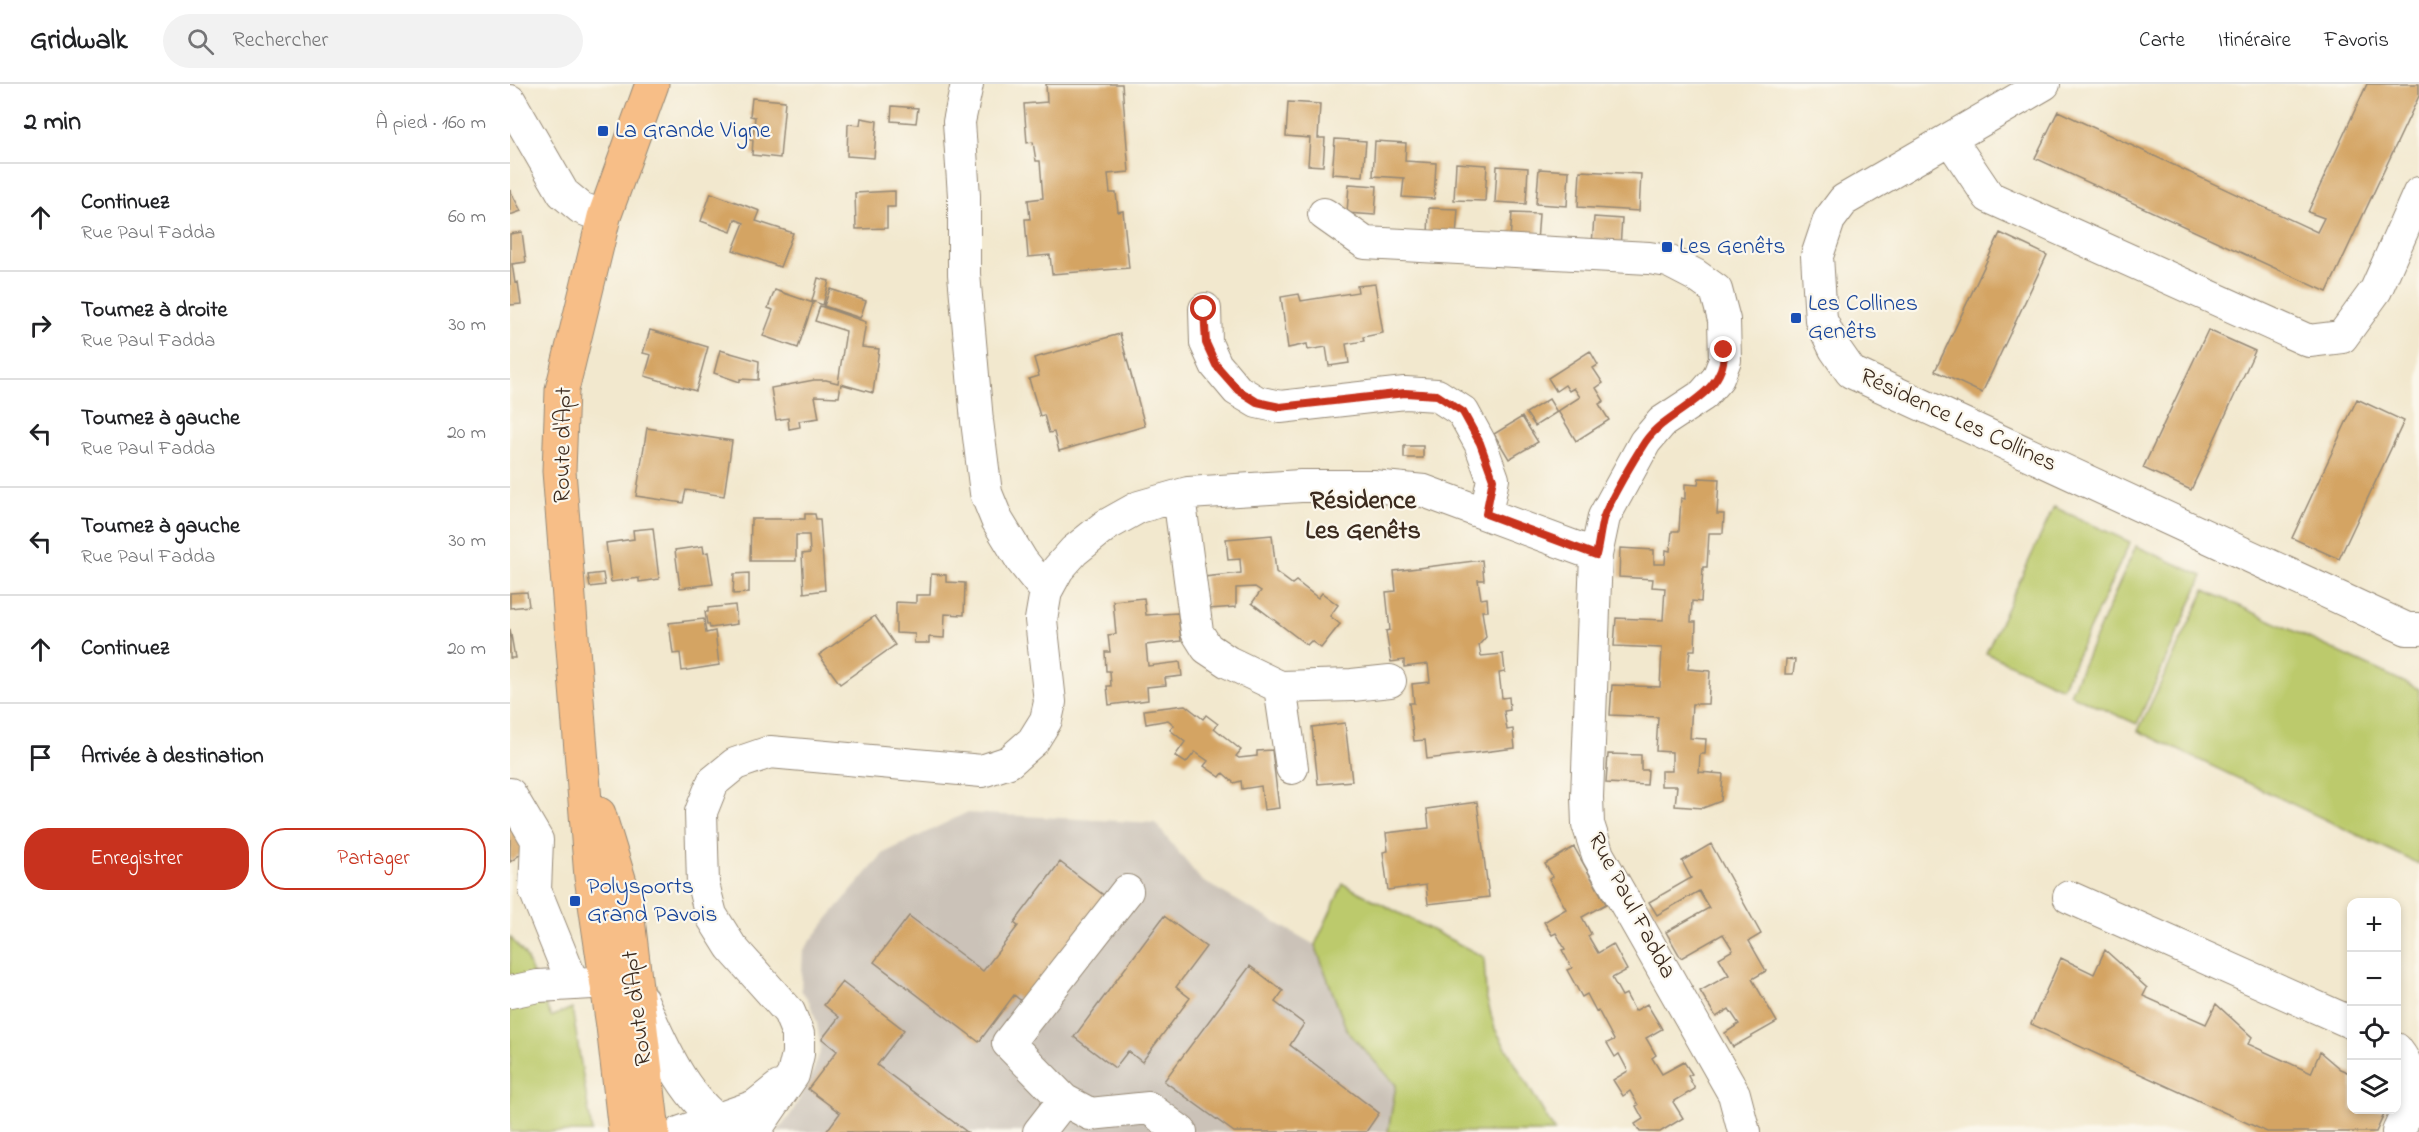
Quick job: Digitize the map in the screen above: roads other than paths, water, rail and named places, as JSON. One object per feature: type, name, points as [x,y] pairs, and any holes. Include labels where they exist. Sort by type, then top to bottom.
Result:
[{"type":"main road","name":"Route d'Apt","points":[[652,84],[604,217],[562,390],[559,471],[591,878],[621,984],[653,1132]]},
{"type":"main road","name":"Route d'Apt","points":[[621,984],[625,1132]]},
{"type":"street","points":[[967,84],[959,122],[964,196],[964,274],[986,493],[997,520],[1022,561],[1046,591]]},
{"type":"street","name":"Résidence Les Collines","points":[[2044,84],[1844,200],[1829,220],[1817,256],[1821,320],[1835,349],[1851,372],[2407,629],[2419,629]]},
{"type":"street","points":[[510,101],[563,193],[581,208],[604,217]]},
{"type":"street","points":[[1950,139],[1989,197],[2309,341],[2342,337],[2376,290],[2419,193]]},
{"type":"street","name":"Rue Paul Fadda","points":[[1324,214],[1365,243],[1649,258],[1668,261],[1695,275],[1716,290],[1724,320],[1725,360],[1718,378],[1703,395],[1662,422],[1645,442],[1604,517],[1596,555],[1587,796],[1588,824],[1598,855],[1734,1094],[1744,1132]]},
{"type":"street","points":[[1204,309],[1206,343],[1216,365],[1238,390],[1257,402],[1280,407],[1405,393],[1437,395],[1463,412],[1480,443],[1493,479],[1486,514]]},
{"type":"street","points":[[754,1132],[793,1075],[798,1054],[798,1034],[789,1012],[770,987],[731,947],[711,915],[703,884],[701,812],[713,782],[735,764],[770,752],[982,771],[1009,762],[1033,741],[1046,720],[1050,702],[1041,620],[1046,591],[1058,569],[1074,551],[1105,526],[1139,507],[1188,493],[1301,486],[1373,486],[1424,491],[1596,555]]},
{"type":"street","points":[[1179,496],[1197,632],[1207,648],[1228,662],[1280,687],[1352,685],[1390,681]]},
{"type":"street","points":[[1280,687],[1292,768]]},
{"type":"street","points":[[510,794],[537,840],[535,890],[573,984]]},
{"type":"street","points":[[1127,891],[1008,1043],[1064,1100],[1090,1114],[1149,1108],[1181,1132]]},
{"type":"street","points":[[2069,897],[2347,1021]]},
{"type":"street","points":[[510,992],[538,986],[621,984],[669,1062],[721,1128]]},
{"type":"street","points":[[2398,1132],[2411,1107],[2413,1082],[2407,1061],[2401,1054]]},
{"type":"street","points":[[681,1132],[721,1128],[755,1106],[793,1075]]},
{"type":"street","points":[[1039,1132],[1064,1100]]},
{"type":"place","name":"La Grande Vigne","points":[[603,131]]},
{"type":"place","name":"Les Genêts","points":[[1667,247]]},
{"type":"place","name":"Les Collines Genêts","points":[[1796,318]]},
{"type":"place","name":"Polysports Grand Pavois","points":[[575,901]]},
{"type":"district","name":"Résidence Les Genêts","points":[[1363,517]]}]
